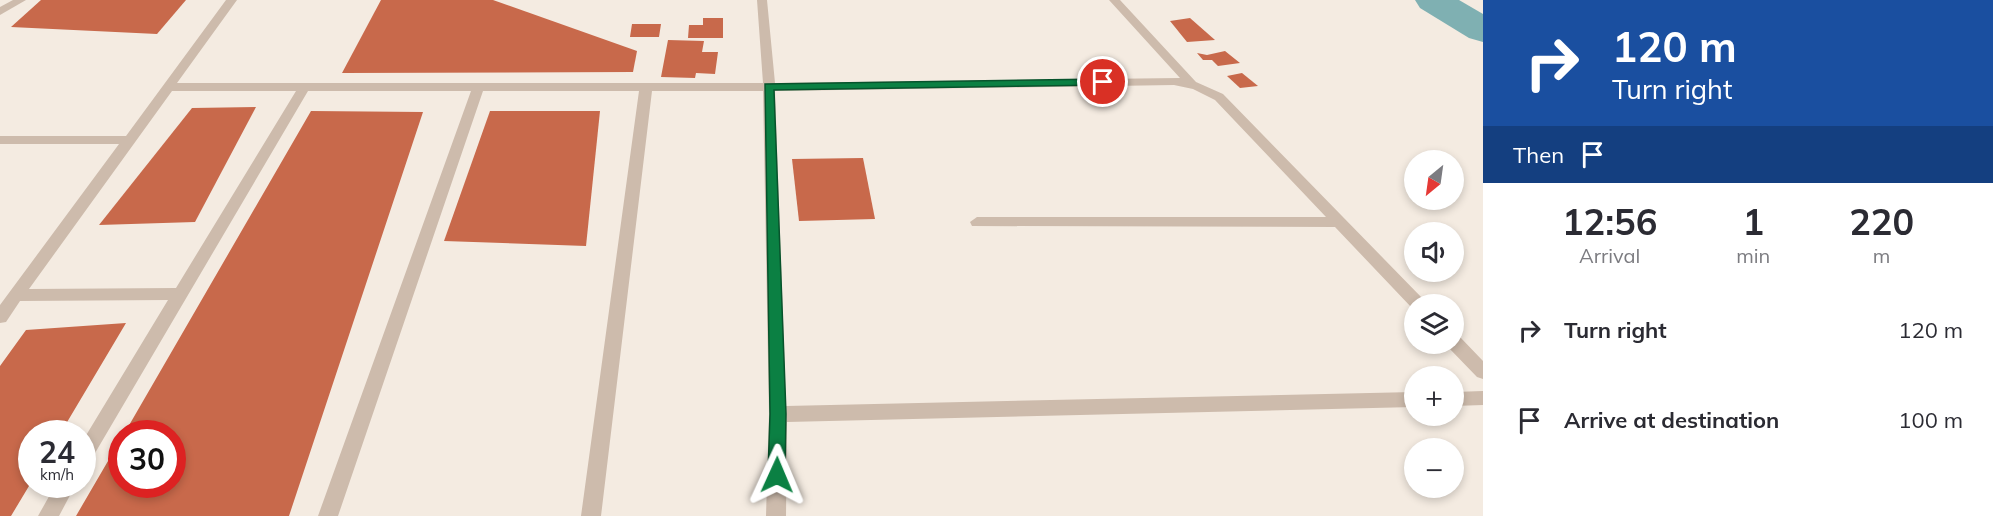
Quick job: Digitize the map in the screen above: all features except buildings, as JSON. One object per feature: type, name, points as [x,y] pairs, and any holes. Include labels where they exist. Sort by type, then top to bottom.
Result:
[{"type":"street","points":[[1,12],[21,0]]},
{"type":"street","points":[[0,317],[232,0]]},
{"type":"street","points":[[762,0],[769,87],[778,414],[776,516]]},
{"type":"street","points":[[1114,0],[1191,83]]},
{"type":"street","points":[[169,87],[769,87],[1191,83],[1219,98],[1408,294]]},
{"type":"street","points":[[328,516],[479,86]]},
{"type":"street","points":[[591,516],[646,86]]},
{"type":"street","points":[[96,436],[304,87]]},
{"type":"street","points":[[0,140],[131,140]]},
{"type":"street","points":[[977,222],[1339,222]]},
{"type":"street","points":[[17,295],[181,294]]},
{"type":"street","points":[[1464,352],[1483,372]]},
{"type":"street","points":[[1464,399],[1483,398]]},
{"type":"street","points":[[778,414],[1404,400]]},
{"type":"street","points":[[48,516],[59,498]]},
{"type":"waterway","points":[[1433,0],[1483,30]]},
{"type":"route","points":[[777,475],[778,414],[769,87],[1103,82]]}]
